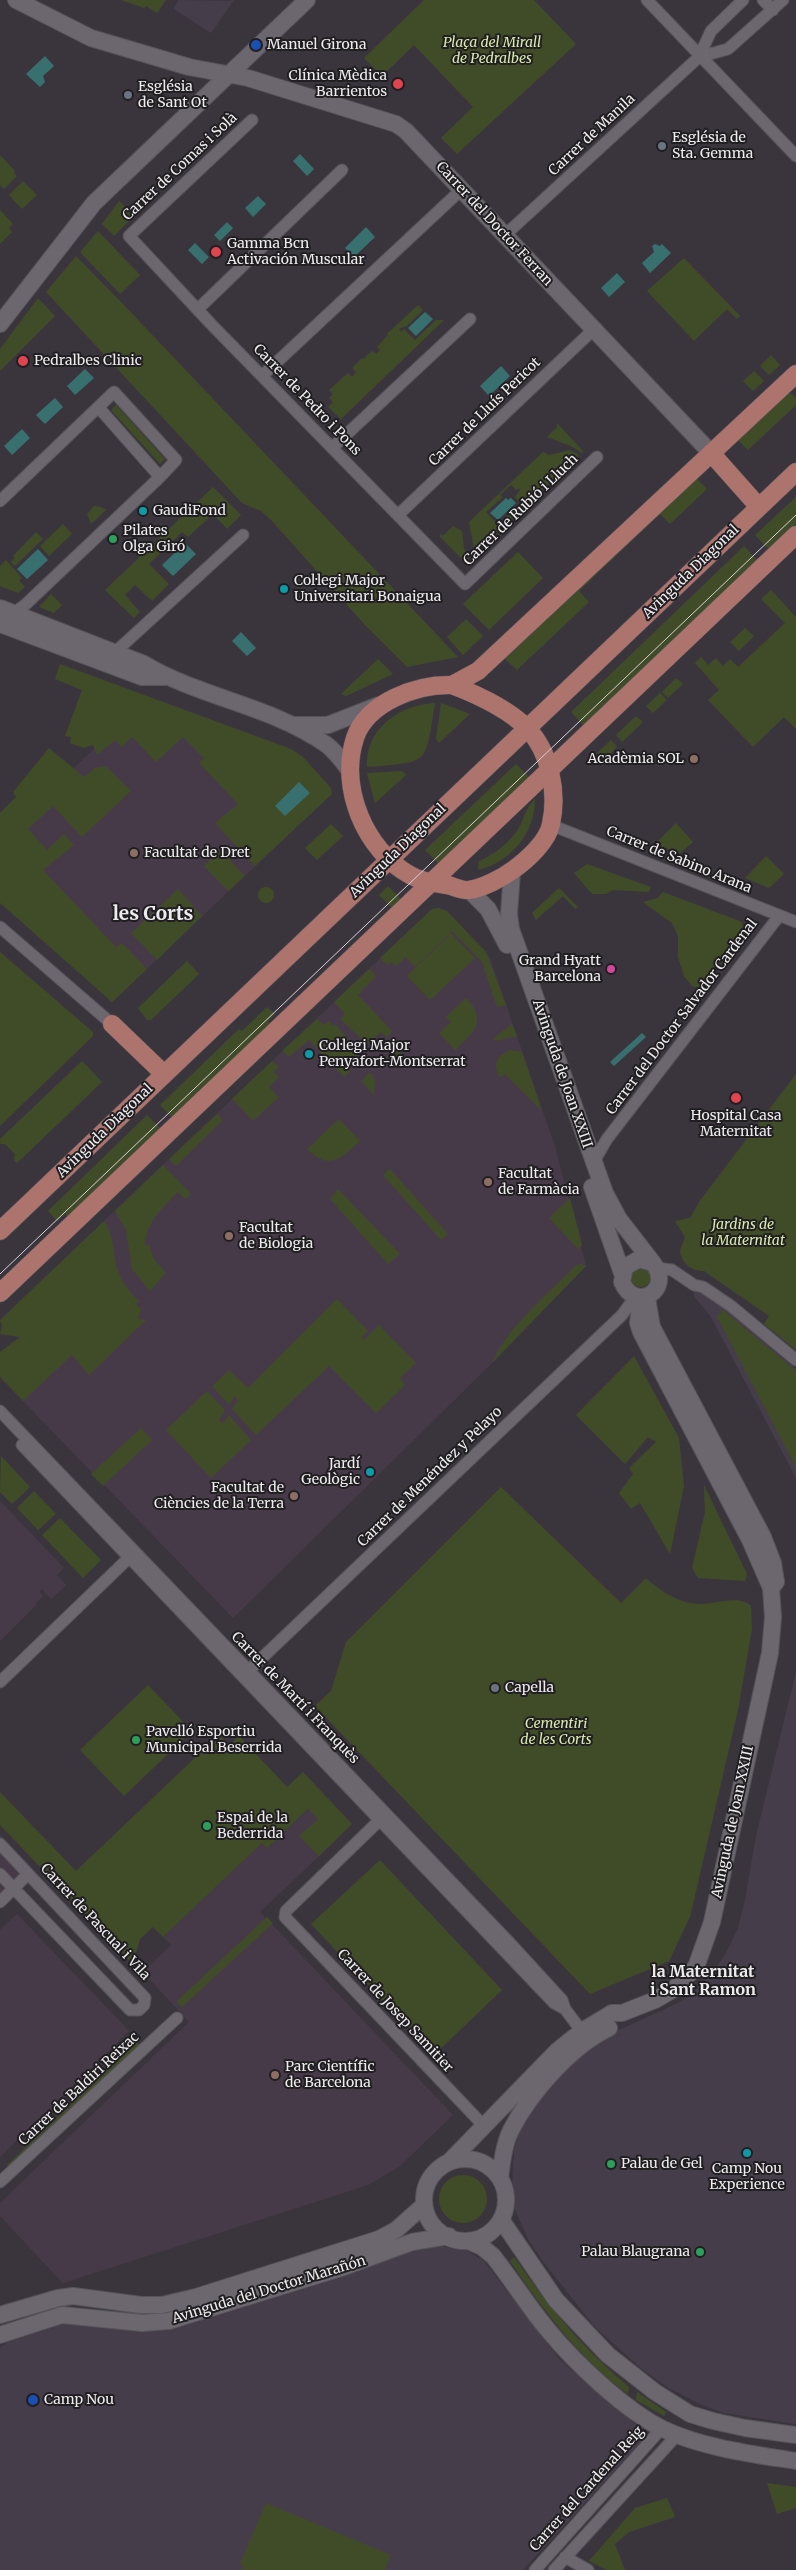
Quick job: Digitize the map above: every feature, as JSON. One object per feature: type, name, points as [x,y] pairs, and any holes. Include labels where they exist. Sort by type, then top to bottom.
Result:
[{"type":"main road","points":[[452,685],[490,702],[527,728],[543,752],[550,768],[551,825],[531,854],[512,871],[469,890],[430,883],[410,875],[389,860],[374,843],[362,821],[352,786],[350,771],[356,738],[366,720],[386,702],[428,687],[452,685],[478,671],[796,374]]},
{"type":"main road","points":[[711,453],[759,507]]},
{"type":"main road","name":"Avinguda Diagonal","points":[[0,1230],[796,472]]},
{"type":"main road","points":[[0,1293],[796,535]]},
{"type":"main road","points":[[112,1024],[164,1074]]},
{"type":"street","name":"Carrer del Doctor Ferran","points":[[16,0],[91,38],[189,67],[228,76],[248,78],[396,124],[406,131],[711,453]]},
{"type":"street","points":[[0,324],[94,203],[307,0]]},
{"type":"street","points":[[647,0],[796,156]]},
{"type":"street","name":"Carrer de Manila","points":[[505,235],[700,57],[711,31],[743,0]]},
{"type":"street","points":[[763,0],[773,10]]},
{"type":"street","name":"Carrer de Manila","points":[[700,57],[728,49],[783,0]]},
{"type":"street","name":"Carrer de Comas i Solà","points":[[129,236],[252,120]]},
{"type":"street","points":[[198,309],[342,170]]},
{"type":"street","points":[[263,376],[461,190]]},
{"type":"street","name":"Carrer de Pedro i Pons","points":[[129,236],[465,584]]},
{"type":"street","points":[[333,446],[470,319]]},
{"type":"street","name":"Carrer de Lluís Pericot","points":[[398,516],[593,330]]},
{"type":"street","points":[[0,501],[114,392],[176,460],[25,605],[4,617]]},
{"type":"street","points":[[99,408],[160,477]]},
{"type":"street","name":"Carrer de Rubió i Lluch","points":[[465,584],[597,457]]},
{"type":"street","points":[[109,657],[243,534]]},
{"type":"street","points":[[4,617],[109,657],[142,677],[165,676],[293,725],[327,746],[350,771]]},
{"type":"street","points":[[293,725],[328,725],[386,702]]},
{"type":"street","name":"Carrer de Sabino Arana","points":[[551,825],[796,922]]},
{"type":"street","name":"Avinguda de Joan XXIII","points":[[512,871],[508,914],[511,929],[593,1163],[605,1193],[619,1219],[655,1266]]},
{"type":"street","name":"Avinguda de Joan XXIII","points":[[469,890],[488,909],[503,933],[622,1273]]},
{"type":"street","name":"Carrer del Doctor Salvador Cardenal","points":[[593,1163],[607,1139],[779,916]]},
{"type":"street","points":[[0,927],[112,1024]]},
{"type":"street","points":[[655,1266],[660,1280],[658,1286],[641,1297],[624,1287],[622,1273],[628,1263],[639,1259],[655,1266],[672,1270],[694,1285],[703,1287],[731,1306],[796,1360]]},
{"type":"street","name":"Avinguda de Joan XXIII","points":[[448,2163],[557,2051],[585,2036],[617,2024],[622,2013],[655,2000],[674,1989],[696,1967],[712,1922],[770,1653],[773,1617],[771,1588],[750,1540],[638,1323],[641,1297]]},
{"type":"street","name":"Avinguda de Joan XXIII","points":[[641,1297],[652,1327],[762,1537],[775,1572],[776,1582],[771,1588]]},
{"type":"street","name":"Carrer de Menéndez y Pelayo","points":[[246,1674],[641,1297]]},
{"type":"street","name":"Carrer de Martí i Franquès","points":[[0,1411],[132,1555]]},
{"type":"street","name":"Carrer de Martí i Franquès","points":[[0,1422],[132,1555],[246,1674],[382,1817],[554,2003],[565,2009],[585,2036]]},
{"type":"street","points":[[0,1682],[132,1555]]},
{"type":"street","name":"Carrer de Josep Samitier","points":[[382,1817],[286,1911],[284,1917],[484,2126]]},
{"type":"street","name":"Carrer de Pascual i Vila","points":[[0,1844],[145,1998],[144,2005],[139,2010],[130,2010],[0,1874]]},
{"type":"street","points":[[0,1902],[28,1874]]},
{"type":"street","name":"Carrer de Baldiri Reixac","points":[[0,2182],[178,2018]]},
{"type":"street","name":"Avinguda de Joan XXIII","points":[[500,2178],[503,2157],[511,2129],[539,2088],[585,2036]]},
{"type":"street","points":[[468,2241],[490,2232],[502,2221],[507,2207],[506,2192],[500,2178],[486,2165],[466,2160],[448,2163],[435,2172],[429,2182],[425,2190],[423,2206],[430,2222],[449,2236],[482,2247],[493,2256],[548,2331],[584,2368],[623,2402],[662,2428],[678,2435],[750,2454],[796,2461]]},
{"type":"street","name":"Avinguda del Doctor Marañón","points":[[0,2315],[65,2297],[155,2305],[196,2298],[379,2239],[396,2230],[423,2206]]},
{"type":"street","points":[[502,2221],[556,2300],[608,2355],[687,2412],[732,2426],[796,2435]]},
{"type":"street","name":"Avinguda del Doctor Marañón","points":[[0,2335],[62,2315],[142,2323],[169,2321],[344,2267],[412,2242],[449,2236]]},
{"type":"street","points":[[662,2428],[687,2412]]},
{"type":"street","points":[[554,2570],[678,2435],[687,2412]]},
{"type":"street","name":"Carrer del Cardenal Reig","points":[[535,2570],[662,2428]]},
{"type":"street","points":[[565,2558],[588,2570]]},
{"type":"shaded area","points":[[178,0],[234,0],[211,33],[174,9]]},
{"type":"shaded area","points":[[45,56],[54,66],[43,76],[45,82],[40,87],[26,74]]},
{"type":"shaded area","points":[[300,154],[314,169],[307,176],[293,161]]},
{"type":"shaded area","points":[[258,196],[266,204],[253,217],[245,208]]},
{"type":"shaded area","points":[[227,222],[233,228],[220,241],[214,235]]},
{"type":"shaded area","points":[[366,227],[375,237],[354,257],[345,248]]},
{"type":"shaded area","points":[[195,243],[209,257],[202,264],[188,250]]},
{"type":"shaded area","points":[[655,244],[660,246],[662,244],[671,253],[650,273],[642,263],[654,252],[652,246]]},
{"type":"shaded area","points":[[617,273],[625,282],[609,297],[601,288]]},
{"type":"shaded area","points":[[425,312],[433,319],[416,336],[408,328]]},
{"type":"shaded area","points":[[501,366],[510,376],[489,396],[480,386]]},
{"type":"shaded area","points":[[85,369],[94,378],[75,395],[67,386]]},
{"type":"shaded area","points":[[55,398],[63,407],[45,424],[36,415]]},
{"type":"shaded area","points":[[22,429],[30,438],[12,455],[4,446]]},
{"type":"shaded area","points":[[506,498],[508,500],[511,498],[516,503],[498,520],[490,513]]},
{"type":"shaded area","points":[[185,543],[196,554],[173,576],[162,565]]},
{"type":"shaded area","points":[[38,549],[48,560],[27,579],[17,569]]},
{"type":"shaded area","points":[[241,632],[256,648],[247,656],[232,641]]},
{"type":"shaded area","name":"Facultat de Dret","points":[[147,697],[329,796],[112,1002],[0,894],[0,840]]},
{"type":"shaded area","points":[[299,782],[310,793],[285,816],[275,806]]},
{"type":"shaded area","points":[[440,908],[447,911],[490,958],[555,1147],[586,1266],[492,1363],[233,1618],[0,1377],[0,1352],[21,1337],[84,1240],[432,909]]},
{"type":"shaded area","points":[[642,1033],[646,1037],[614,1066],[610,1062]]},
{"type":"shaded area","points":[[698,1289],[726,1309],[796,1369],[796,1478],[711,1317],[694,1296],[694,1291]]},
{"type":"shaded area","points":[[0,1501],[64,1568],[57,1575],[66,1585],[51,1599],[42,1589],[39,1592],[43,1596],[36,1605],[0,1641]]},
{"type":"shaded area","points":[[796,1672],[796,2424],[724,2413],[700,2404],[667,2387],[641,2368],[595,2327],[545,2264],[529,2241],[514,2208],[512,2188],[514,2150],[520,2129],[534,2105],[573,2059],[613,2033],[680,2002],[696,1990],[715,1970],[727,1951],[738,1928],[745,1900],[756,1836]]},
{"type":"shaded area","name":"Parc Científic de Barcelona","points":[[309,1809],[337,1839],[260,1912],[453,2115],[400,2166],[368,2185],[63,2283],[0,2216],[0,2203],[189,2022],[143,1972],[171,1945],[163,1937],[262,1843],[267,1848]]},
{"type":"shaded area","points":[[0,1834],[31,1867],[0,1896]]},
{"type":"shaded area","points":[[17,1914],[129,2031],[0,2157],[0,1930]]},
{"type":"shaded area","points":[[436,2246],[464,2249],[484,2261],[560,2360],[646,2433],[643,2440],[523,2570],[0,2570],[0,2348],[8,2342],[64,2324],[140,2329],[420,2247]]},
{"type":"green space","points":[[121,0],[166,0],[157,13],[146,6],[144,8]]},
{"type":"green space","name":"Plaça del Mirall de Pedralbes","points":[[424,0],[534,0],[576,44],[457,154],[441,138],[473,107],[414,45],[382,76],[364,58]]},
{"type":"green space","points":[[0,155],[15,171],[14,173],[17,176],[4,189],[0,185]]},
{"type":"green space","points":[[23,181],[37,195],[22,209],[9,195]]},
{"type":"green space","points":[[119,201],[134,216],[114,236],[102,224]]},
{"type":"green space","points":[[0,210],[13,224],[9,228],[12,232],[0,244]]},
{"type":"green space","points":[[98,231],[140,275],[120,294],[80,252]]},
{"type":"green space","points":[[76,256],[458,657],[407,667],[365,625],[272,521],[261,511],[242,503],[46,292]]},
{"type":"green space","points":[[684,258],[740,316],[737,319],[727,309],[694,341],[647,291]]},
{"type":"green space","points":[[38,298],[55,316],[0,371],[0,349]]},
{"type":"green space","points":[[418,305],[423,310],[408,325],[399,329],[401,332],[404,329],[415,340],[436,320],[444,320],[341,419],[328,407],[333,402],[329,398],[333,394],[329,390],[348,373],[352,377],[356,372],[352,368],[372,351],[376,354],[380,350],[377,347],[387,334]]},
{"type":"green space","points":[[771,355],[780,365],[769,375],[760,366]]},
{"type":"green space","points":[[754,371],[764,381],[753,391],[743,381]]},
{"type":"green space","points":[[788,391],[796,398],[796,405],[748,450],[736,438]]},
{"type":"green space","points":[[116,405],[165,459],[160,464],[111,410]]},
{"type":"green space","points":[[557,423],[583,451],[582,453],[571,446],[547,437],[557,427]]},
{"type":"green space","points":[[570,450],[579,455],[475,554],[469,522],[543,452],[549,455]],"holes":[[[511,485],[516,490],[521,488],[515,497],[520,503],[498,525],[486,512],[503,497],[500,495]]]},
{"type":"green space","points":[[695,477],[707,489],[670,524],[660,514],[579,591],[589,602],[517,670],[504,658]]},
{"type":"green space","points":[[213,487],[241,515],[227,529],[213,514],[188,537],[182,532],[149,564],[169,584],[152,601],[135,585],[125,595],[140,612],[134,618],[105,590]]},
{"type":"green space","points":[[796,497],[796,524],[769,550],[755,535]]},
{"type":"green space","points":[[94,506],[106,510],[91,524],[87,514]]},
{"type":"green space","points":[[63,524],[72,534],[49,556],[40,546]]},
{"type":"green space","points":[[453,526],[462,531],[464,548],[469,560],[466,563],[439,536],[441,534],[443,536]]},
{"type":"green space","points":[[36,532],[43,539],[15,566],[11,562],[15,558],[13,556]]},
{"type":"green space","points":[[744,546],[758,561],[584,726],[571,712]]},
{"type":"green space","points":[[518,552],[543,578],[489,630],[463,604]]},
{"type":"green space","points":[[6,560],[22,578],[19,580],[25,587],[18,593],[0,586],[0,566]]},
{"type":"green space","points":[[771,590],[796,617],[796,729],[784,717],[753,747],[708,700],[719,690],[695,663],[701,657],[708,665],[716,658],[723,666],[730,659],[738,667],[785,623],[761,599]]},
{"type":"green space","points":[[51,594],[62,605],[54,613],[39,607]]},
{"type":"green space","points":[[466,619],[483,636],[463,655],[447,637]]},
{"type":"green space","points":[[745,628],[754,636],[739,651],[730,642]]},
{"type":"green space","points":[[378,659],[393,674],[346,696],[341,694]]},
{"type":"green space","points":[[60,664],[291,749],[303,757],[331,788],[332,794],[255,866],[215,823],[238,804],[199,763],[204,758],[183,737],[156,762],[132,737],[122,747],[115,740],[97,755],[93,745],[84,748],[70,743],[71,737],[65,736],[82,690],[55,679]]},
{"type":"green space","points":[[676,678],[683,684],[668,698],[662,692]]},
{"type":"green space","points":[[660,693],[667,700],[653,713],[646,706]]},
{"type":"green space","points":[[435,703],[429,738],[426,749],[421,756],[414,761],[403,764],[367,767],[368,753],[372,741],[378,730],[387,721],[409,708]]},
{"type":"green space","points":[[441,703],[470,714],[439,743],[436,739]]},
{"type":"green space","points":[[636,716],[643,722],[622,742],[616,735]]},
{"type":"green space","points":[[611,740],[617,747],[604,760],[597,753]]},
{"type":"green space","points":[[49,748],[84,777],[95,768],[106,766],[131,791],[82,837],[53,806],[28,829],[47,850],[64,834],[74,845],[43,870],[116,947],[122,943],[147,969],[112,1002],[0,903],[0,813],[16,797],[13,792]]},
{"type":"green space","points":[[516,764],[530,778],[440,865],[425,850]]},
{"type":"green space","points":[[402,771],[406,775],[375,803],[367,773]]},
{"type":"green space","points":[[535,799],[531,823],[519,844],[501,860],[478,870],[479,861],[497,851],[512,837]]},
{"type":"green space","points":[[676,823],[693,842],[680,853],[655,844]]},
{"type":"green space","points":[[331,824],[343,836],[317,860],[305,848]]},
{"type":"green space","points":[[220,850],[245,876],[228,891],[204,866]]},
{"type":"green space","points":[[766,856],[784,874],[769,888],[745,878]]},
{"type":"green space","points":[[587,864],[651,887],[649,892],[613,890],[606,894],[592,894],[574,873]]},
{"type":"green space","points":[[388,886],[402,900],[393,909],[379,895]]},
{"type":"green space","points":[[266,887],[274,895],[266,903],[258,895]]},
{"type":"green space","points":[[559,888],[578,907],[575,909],[563,896],[536,920],[532,913]]},
{"type":"green space","points":[[178,889],[202,916],[157,960],[131,933]]},
{"type":"green space","points":[[663,892],[742,922],[743,932],[736,941],[736,954],[730,954],[699,987],[693,987],[684,976],[678,957],[678,936],[672,923],[643,902],[658,898]]},
{"type":"green space","points":[[438,908],[447,911],[486,952],[506,1005],[497,1007],[482,962],[452,931],[415,967],[406,957],[396,966],[391,962],[387,965],[380,958],[432,909]]},
{"type":"green space","points":[[451,933],[475,958],[430,1000],[407,976]]},
{"type":"green space","points":[[0,952],[93,1032],[93,1036],[0,1126]]},
{"type":"green space","points":[[187,961],[199,974],[151,1020],[147,1020],[138,1008]]},
{"type":"green space","points":[[369,969],[376,976],[358,995],[392,1031],[387,1037],[381,1032],[367,1044],[340,1019],[345,1014],[334,1002]]},
{"type":"green space","points":[[466,998],[476,1013],[476,1026],[468,1038],[455,1050],[439,1033],[451,1022],[446,1017]]},
{"type":"green space","points":[[267,1007],[275,1014],[268,1021],[272,1025],[173,1119],[160,1105],[239,1029],[242,1031]]},
{"type":"green space","points":[[317,1019],[324,1025],[329,1021],[333,1026],[335,1024],[357,1049],[357,1055],[345,1066],[350,1071],[344,1077],[309,1040],[289,1057],[282,1051]]},
{"type":"green space","points":[[512,1024],[517,1036],[495,1041],[494,1038]]},
{"type":"green space","points":[[395,1048],[409,1061],[398,1063],[386,1057]]},
{"type":"green space","points":[[510,1050],[522,1052],[542,1111],[505,1074],[500,1078],[496,1069],[497,1061],[501,1055]]},
{"type":"green space","points":[[82,1061],[102,1082],[17,1163],[14,1160],[15,1154],[5,1144],[0,1144],[0,1139]]},
{"type":"green space","points":[[272,1061],[279,1067],[274,1072],[279,1077],[269,1087],[279,1097],[253,1121],[232,1099]]},
{"type":"green space","points":[[370,1072],[375,1080],[374,1095],[361,1081]]},
{"type":"green space","name":"Jardins de la Maternitat","points":[[796,1074],[796,1350],[764,1324],[769,1316],[704,1271],[691,1268],[685,1263],[680,1251],[685,1237],[675,1221],[690,1218],[699,1202]]},
{"type":"green space","points":[[217,1114],[223,1120],[176,1166],[169,1159]]},
{"type":"green space","points":[[147,1115],[162,1130],[69,1218],[65,1214],[57,1221],[48,1211]]},
{"type":"green space","points":[[339,1119],[360,1141],[347,1153],[335,1160],[322,1160],[307,1149]]},
{"type":"green space","points":[[163,1165],[191,1194],[185,1199],[178,1192],[156,1216],[148,1229],[145,1245],[149,1245],[154,1259],[166,1273],[150,1291],[132,1269],[126,1230],[115,1211]]},
{"type":"green space","points":[[390,1169],[448,1234],[441,1240],[383,1175]]},
{"type":"green space","points":[[338,1189],[400,1254],[388,1264],[330,1199]]},
{"type":"green space","points":[[570,1198],[582,1245],[578,1249],[549,1218]]},
{"type":"green space","points":[[104,1221],[110,1234],[120,1275],[139,1301],[136,1304],[141,1309],[138,1319],[146,1320],[89,1375],[72,1355],[23,1401],[0,1377],[0,1352],[20,1337],[0,1334],[2,1326],[0,1320]]},
{"type":"green space","points":[[582,1264],[586,1266],[492,1363],[499,1349],[518,1323],[576,1265]]},
{"type":"green space","points":[[641,1267],[648,1270],[651,1277],[648,1284],[641,1287],[634,1284],[631,1277],[634,1270]]},
{"type":"green space","points":[[337,1299],[368,1331],[361,1338],[364,1340],[379,1325],[416,1363],[400,1378],[405,1385],[376,1413],[329,1366],[256,1435],[232,1409],[238,1400],[235,1396],[229,1405],[212,1386],[229,1370],[248,1388]]},
{"type":"green space","points":[[723,1310],[796,1371],[796,1467],[717,1317]]},
{"type":"green space","points":[[634,1356],[679,1438],[684,1486],[670,1554],[640,1503],[631,1509],[619,1493],[633,1474],[629,1468],[656,1442],[648,1437],[625,1464],[576,1415]]},
{"type":"green space","points":[[207,1391],[225,1410],[219,1420],[222,1424],[229,1415],[251,1440],[211,1478],[166,1430]]},
{"type":"green space","points":[[141,1428],[152,1440],[103,1486],[91,1474]]},
{"type":"green space","points":[[1,1456],[30,1487],[12,1504],[0,1492]]},
{"type":"green space","points":[[704,1485],[747,1574],[745,1581],[698,1578],[692,1568],[705,1512]]},
{"type":"green space","name":"Cementiri de les Corts","points":[[501,1487],[621,1603],[646,1578],[663,1592],[683,1601],[705,1604],[733,1600],[751,1606],[752,1629],[738,1710],[690,1917],[669,1961],[590,1994],[315,1706],[331,1691],[346,1642]]},
{"type":"green space","points":[[34,1491],[56,1514],[38,1530],[17,1508]]},
{"type":"green space","points":[[60,1518],[101,1560],[83,1578],[42,1535]]},
{"type":"green space","name":"Pavelló Esportiu Municipal Beserrida","points":[[148,1685],[192,1731],[124,1796],[80,1750]]},
{"type":"green space","name":"Espai de la Bederrida","points":[[219,1735],[229,1745],[239,1736],[287,1787],[303,1772],[352,1824],[319,1856],[299,1836],[318,1819],[308,1809],[267,1848],[262,1843],[163,1937],[153,1927],[140,1939],[133,1964],[0,1825],[0,1792],[76,1871]]},
{"type":"green space","points":[[380,1860],[502,1990],[434,2055],[311,1924]]},
{"type":"green space","points":[[267,1917],[273,1923],[182,2007],[177,2001]]},
{"type":"green space","points":[[137,2042],[141,2046],[11,2172],[7,2165]]},
{"type":"green space","points":[[458,2175],[468,2175],[477,2179],[483,2185],[486,2190],[486,2208],[477,2219],[468,2223],[458,2223],[449,2219],[443,2213],[439,2204],[439,2194],[443,2185],[449,2179]]},
{"type":"green space","points":[[514,2257],[540,2293],[581,2342],[629,2387],[628,2394],[594,2365],[563,2332],[535,2297],[510,2261]]},
{"type":"green space","points":[[637,2392],[666,2412],[664,2416],[636,2400]]},
{"type":"green space","points":[[767,2483],[796,2487],[796,2508],[777,2514]]},
{"type":"green space","points":[[667,2498],[675,2517],[629,2532],[615,2544],[625,2570],[607,2570],[589,2561],[635,2508]]},
{"type":"green space","points":[[266,2503],[391,2555],[385,2570],[242,2570],[244,2566],[240,2564]]},
{"type":"tram line","points":[[0,1274],[796,515]]},
{"type":"place","name":"Manuel Girona","points":[[256,45]]},
{"type":"place","name":"Clínica Mèdica Barrientos","points":[[398,84]]},
{"type":"place","name":"Església de Sant Ot","points":[[128,95]]},
{"type":"place","name":"Església de Sta. Gemma","points":[[662,146]]},
{"type":"place","name":"Gamma Bcn Activación Muscular","points":[[216,252]]},
{"type":"place","name":"Pedralbes Clinic","points":[[23,361]]},
{"type":"place","name":"GaudiFond","points":[[143,511]]},
{"type":"place","name":"Pilates Olga Giró","points":[[113,539]]},
{"type":"place","name":"Col·legi Major Universitari Bonaigua","points":[[284,589]]},
{"type":"place","name":"Acadèmia SOL","points":[[694,759]]},
{"type":"place","name":"Facultat de Dret","points":[[134,853]]},
{"type":"place","name":"Grand Hyatt Barcelona","points":[[611,969]]},
{"type":"place","name":"Col·legi Major Penyafort-Montserrat","points":[[309,1054]]},
{"type":"place","name":"Hospital Casa Maternitat","points":[[736,1098]]},
{"type":"place","name":"Facultat de Farmàcia","points":[[488,1182]]},
{"type":"place","name":"Facultat de Biologia","points":[[229,1236]]},
{"type":"place","name":"Jardí Geològic","points":[[370,1472]]},
{"type":"place","name":"Facultat de Ciències de la Terra","points":[[294,1496]]},
{"type":"place","name":"Capella","points":[[495,1688]]},
{"type":"place","name":"Pavelló Esportiu Municipal Beserrida","points":[[136,1740]]},
{"type":"place","name":"Espai de la Bederrida","points":[[207,1826]]},
{"type":"place","name":"Parc Científic de Barcelona","points":[[275,2075]]},
{"type":"place","name":"Camp Nou Experience","points":[[747,2153]]},
{"type":"place","name":"Palau de Gel","points":[[611,2164]]},
{"type":"place","name":"Palau Blaugrana","points":[[700,2252]]},
{"type":"place","name":"Camp Nou","points":[[33,2400]]},
{"type":"district","name":"les Corts","points":[[153,915]]},
{"type":"district","name":"la Maternitat i Sant Ramon","points":[[703,1981]]}]
